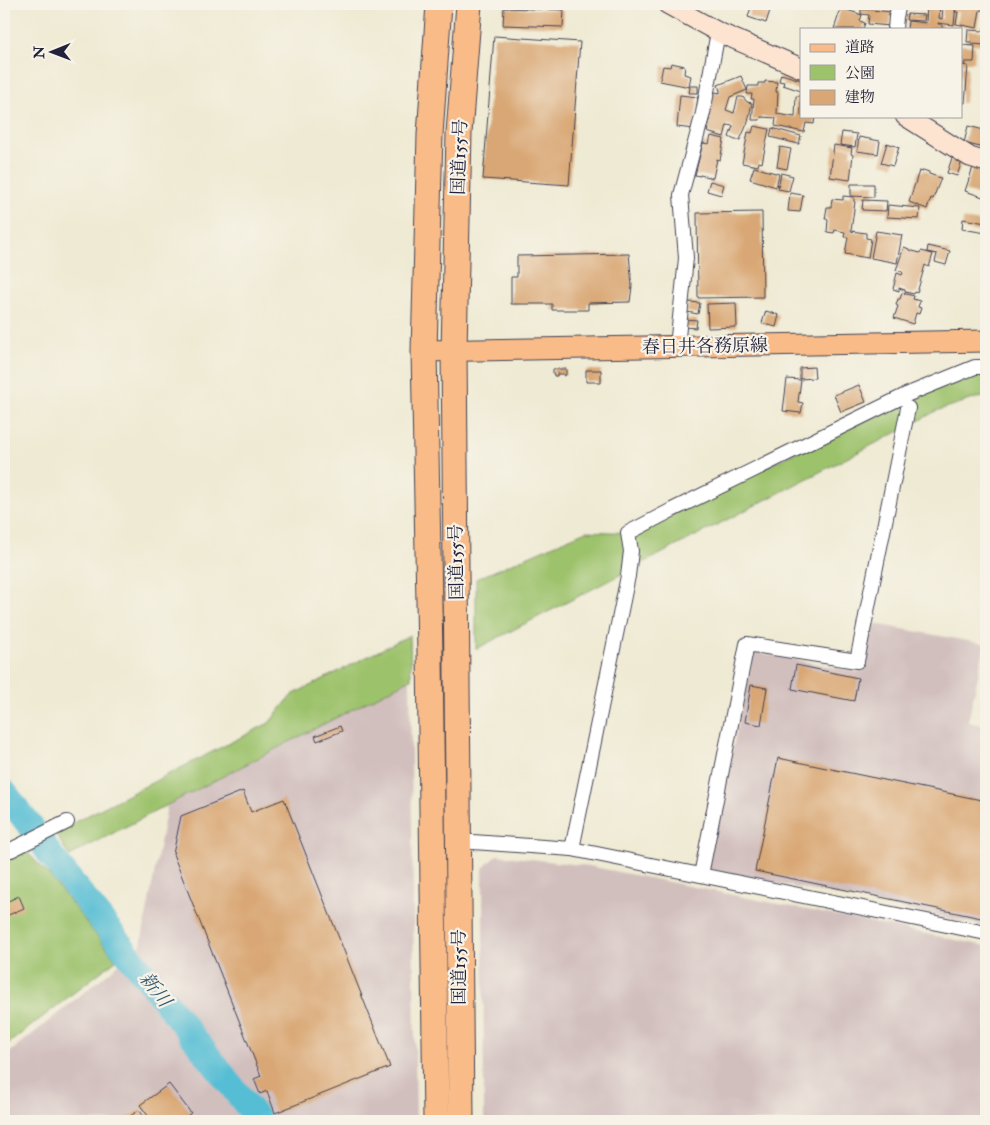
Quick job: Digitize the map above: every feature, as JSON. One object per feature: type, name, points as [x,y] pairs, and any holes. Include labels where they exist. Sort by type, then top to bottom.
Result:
[{"type":"highway","name":"国道155号","points":[[436,1121],[424,351],[430,135],[439,4]]},
{"type":"highway","name":"国道155号","points":[[461,1121],[454,350],[459,132],[469,4]]},
{"type":"main road","name":"春日井各務原線","points":[[424,351],[986,341]]},
{"type":"street","points":[[667,4],[718,32],[800,68]]},
{"type":"street","points":[[895,28],[899,4]]},
{"type":"street","points":[[677,347],[686,258],[681,195],[703,113],[718,32]]},
{"type":"street","points":[[909,118],[970,157],[986,162]]},
{"type":"street","points":[[572,849],[628,576],[631,551],[628,533],[906,395],[975,367],[986,367]]},
{"type":"street","points":[[701,875],[747,644],[857,662],[908,408]]},
{"type":"street","points":[[11,850],[67,822]]},
{"type":"street","points":[[458,841],[572,849],[986,933]]},
{"type":"shaded area","points":[[869,623],[985,644],[968,722],[986,725],[986,926],[706,869],[754,652],[859,672]]},
{"type":"shaded area","points":[[410,680],[416,1121],[4,1121],[4,1057],[139,948],[167,806]]},
{"type":"shaded area","points":[[497,855],[589,866],[986,946],[986,1121],[484,1121],[483,868]]},
{"type":"green space","points":[[986,372],[986,397],[976,398],[936,411],[476,649],[476,579],[586,531],[635,533],[808,446],[964,376]]},
{"type":"green space","points":[[410,635],[411,679],[69,856],[55,832],[269,723],[292,695]]},
{"type":"green space","points":[[23,848],[49,875],[116,960],[4,1047],[4,855]]},
{"type":"building","points":[[752,4],[772,4],[766,23],[748,17]]},
{"type":"building","points":[[927,4],[940,4],[939,18],[942,19],[943,7],[941,7],[941,4],[956,4],[954,25],[938,23],[942,24],[942,28],[907,28],[908,21],[926,23]]},
{"type":"building","points":[[957,4],[984,4],[983,10],[980,10],[977,28],[956,24],[958,12],[955,12]]},
{"type":"building","points":[[504,8],[564,10],[563,27],[503,25]]},
{"type":"building","points":[[841,8],[862,15],[860,21],[865,23],[863,28],[834,28]]},
{"type":"building","points":[[861,9],[892,12],[890,26],[868,24],[869,15],[861,14]]},
{"type":"building","points":[[907,14],[925,15],[924,21],[906,20]]},
{"type":"building","points":[[984,27],[986,28],[986,45],[967,42],[968,30],[984,31]]},
{"type":"building","points":[[494,36],[580,42],[569,185],[483,179]]},
{"type":"building","points":[[962,45],[975,46],[974,62],[965,62],[965,64],[962,64]]},
{"type":"building","points":[[671,63],[685,66],[684,74],[691,76],[689,86],[698,86],[698,93],[689,93],[690,87],[660,81],[663,66],[670,67]]},
{"type":"building","points":[[962,65],[968,66],[965,103],[962,103]]},
{"type":"building","points":[[781,74],[800,80],[800,91],[783,85],[784,82],[779,81]]},
{"type":"building","points":[[741,76],[747,90],[730,97],[726,110],[734,113],[738,97],[743,97],[747,102],[752,103],[748,122],[740,140],[729,137],[733,126],[727,125],[724,137],[707,132],[710,120],[707,120],[715,92],[720,93],[718,85]]},
{"type":"building","points":[[765,81],[777,82],[777,114],[795,117],[796,96],[800,96],[800,118],[815,118],[814,124],[806,123],[804,132],[775,126],[776,118],[761,117],[760,120],[752,120],[754,99],[751,99],[752,94],[747,94],[748,86],[758,86],[758,83],[765,83]]},
{"type":"building","points":[[680,95],[698,97],[694,129],[677,127]]},
{"type":"building","points":[[754,126],[769,129],[762,163],[759,162],[758,166],[742,163],[748,132],[752,133]]},
{"type":"building","points":[[968,126],[984,130],[980,147],[964,143]]},
{"type":"building","points":[[772,128],[801,136],[799,144],[770,137]]},
{"type":"building","points":[[842,132],[857,134],[855,147],[840,145]]},
{"type":"building","points":[[711,136],[724,139],[720,160],[717,159],[713,178],[695,175],[703,143],[709,144]]},
{"type":"building","points":[[859,137],[880,141],[878,154],[857,151]]},
{"type":"building","points":[[887,143],[899,147],[893,166],[881,163]]},
{"type":"building","points":[[834,145],[852,148],[850,180],[830,177]]},
{"type":"building","points":[[780,147],[791,149],[787,169],[777,167]]},
{"type":"building","points":[[952,158],[962,161],[957,176],[947,173]]},
{"type":"building","points":[[754,167],[779,174],[776,187],[750,179]]},
{"type":"building","points":[[973,167],[986,171],[986,198],[965,191]]},
{"type":"building","points":[[923,170],[941,178],[927,209],[909,202],[919,171],[923,172]]},
{"type":"building","points":[[781,173],[793,176],[789,191],[778,189]]},
{"type":"building","points":[[710,181],[724,185],[721,195],[707,191]]},
{"type":"building","points":[[851,184],[874,184],[874,197],[851,196]]},
{"type":"building","points":[[790,193],[803,195],[800,212],[788,211]]},
{"type":"building","points":[[843,196],[854,197],[851,231],[866,233],[866,238],[871,239],[868,258],[845,254],[848,237],[844,237],[845,232],[835,230],[834,233],[827,232],[828,219],[825,219],[827,207],[831,207],[832,199],[843,200]]},
{"type":"building","points":[[863,200],[887,201],[886,211],[862,210]]},
{"type":"building","points":[[888,205],[920,208],[919,219],[887,217]]},
{"type":"building","points":[[762,212],[763,297],[698,298],[697,213]]},
{"type":"building","points":[[963,219],[986,223],[986,233],[962,229]]},
{"type":"building","points":[[876,231],[902,235],[897,263],[871,258]]},
{"type":"building","points":[[928,246],[950,251],[946,265],[935,262],[937,254],[927,252]]},
{"type":"building","points":[[904,247],[920,253],[921,251],[933,254],[929,267],[925,265],[917,293],[915,292],[914,294],[899,288],[899,291],[893,289],[897,273],[902,275],[903,273],[896,270]]},
{"type":"building","points":[[629,254],[632,286],[630,302],[588,303],[588,310],[552,310],[552,304],[511,304],[511,277],[517,277],[517,256]]},
{"type":"building","points":[[902,293],[914,296],[913,299],[920,301],[918,307],[921,308],[919,314],[916,313],[913,324],[894,318],[898,306],[896,305]]},
{"type":"building","points":[[689,302],[700,303],[698,314],[687,312]]},
{"type":"building","points":[[736,303],[737,327],[708,328],[707,304]]},
{"type":"building","points":[[766,311],[779,315],[776,327],[762,323]]},
{"type":"building","points":[[684,319],[697,320],[696,328],[684,327]]},
{"type":"building","points":[[814,367],[815,378],[800,379],[800,368]]},
{"type":"building","points":[[553,369],[566,369],[566,375],[557,374],[557,376],[554,376]]},
{"type":"building","points":[[586,370],[601,370],[601,383],[586,382]]},
{"type":"building","points":[[787,379],[801,380],[798,402],[803,403],[801,413],[783,411]]},
{"type":"building","points":[[859,385],[866,402],[841,412],[834,395]]},
{"type":"building","points":[[796,665],[858,678],[854,701],[792,689]]},
{"type":"building","points":[[751,685],[767,688],[761,725],[745,722]]},
{"type":"building","points":[[340,726],[342,731],[317,741],[315,736]]},
{"type":"building","points":[[778,758],[986,801],[986,919],[755,871]]},
{"type":"building","points":[[243,791],[251,812],[284,799],[390,1067],[275,1113],[267,1091],[260,1094],[254,1079],[261,1076],[173,854],[181,816]]},
{"type":"building","points":[[19,896],[24,908],[4,917],[4,903]]},
{"type":"building","points":[[169,1084],[191,1113],[188,1115],[193,1121],[152,1121],[140,1105]]},
{"type":"building","points":[[139,1110],[147,1121],[123,1121]]},
{"type":"waterway","name":"新川","points":[[4,792],[52,857],[259,1121]]}]
